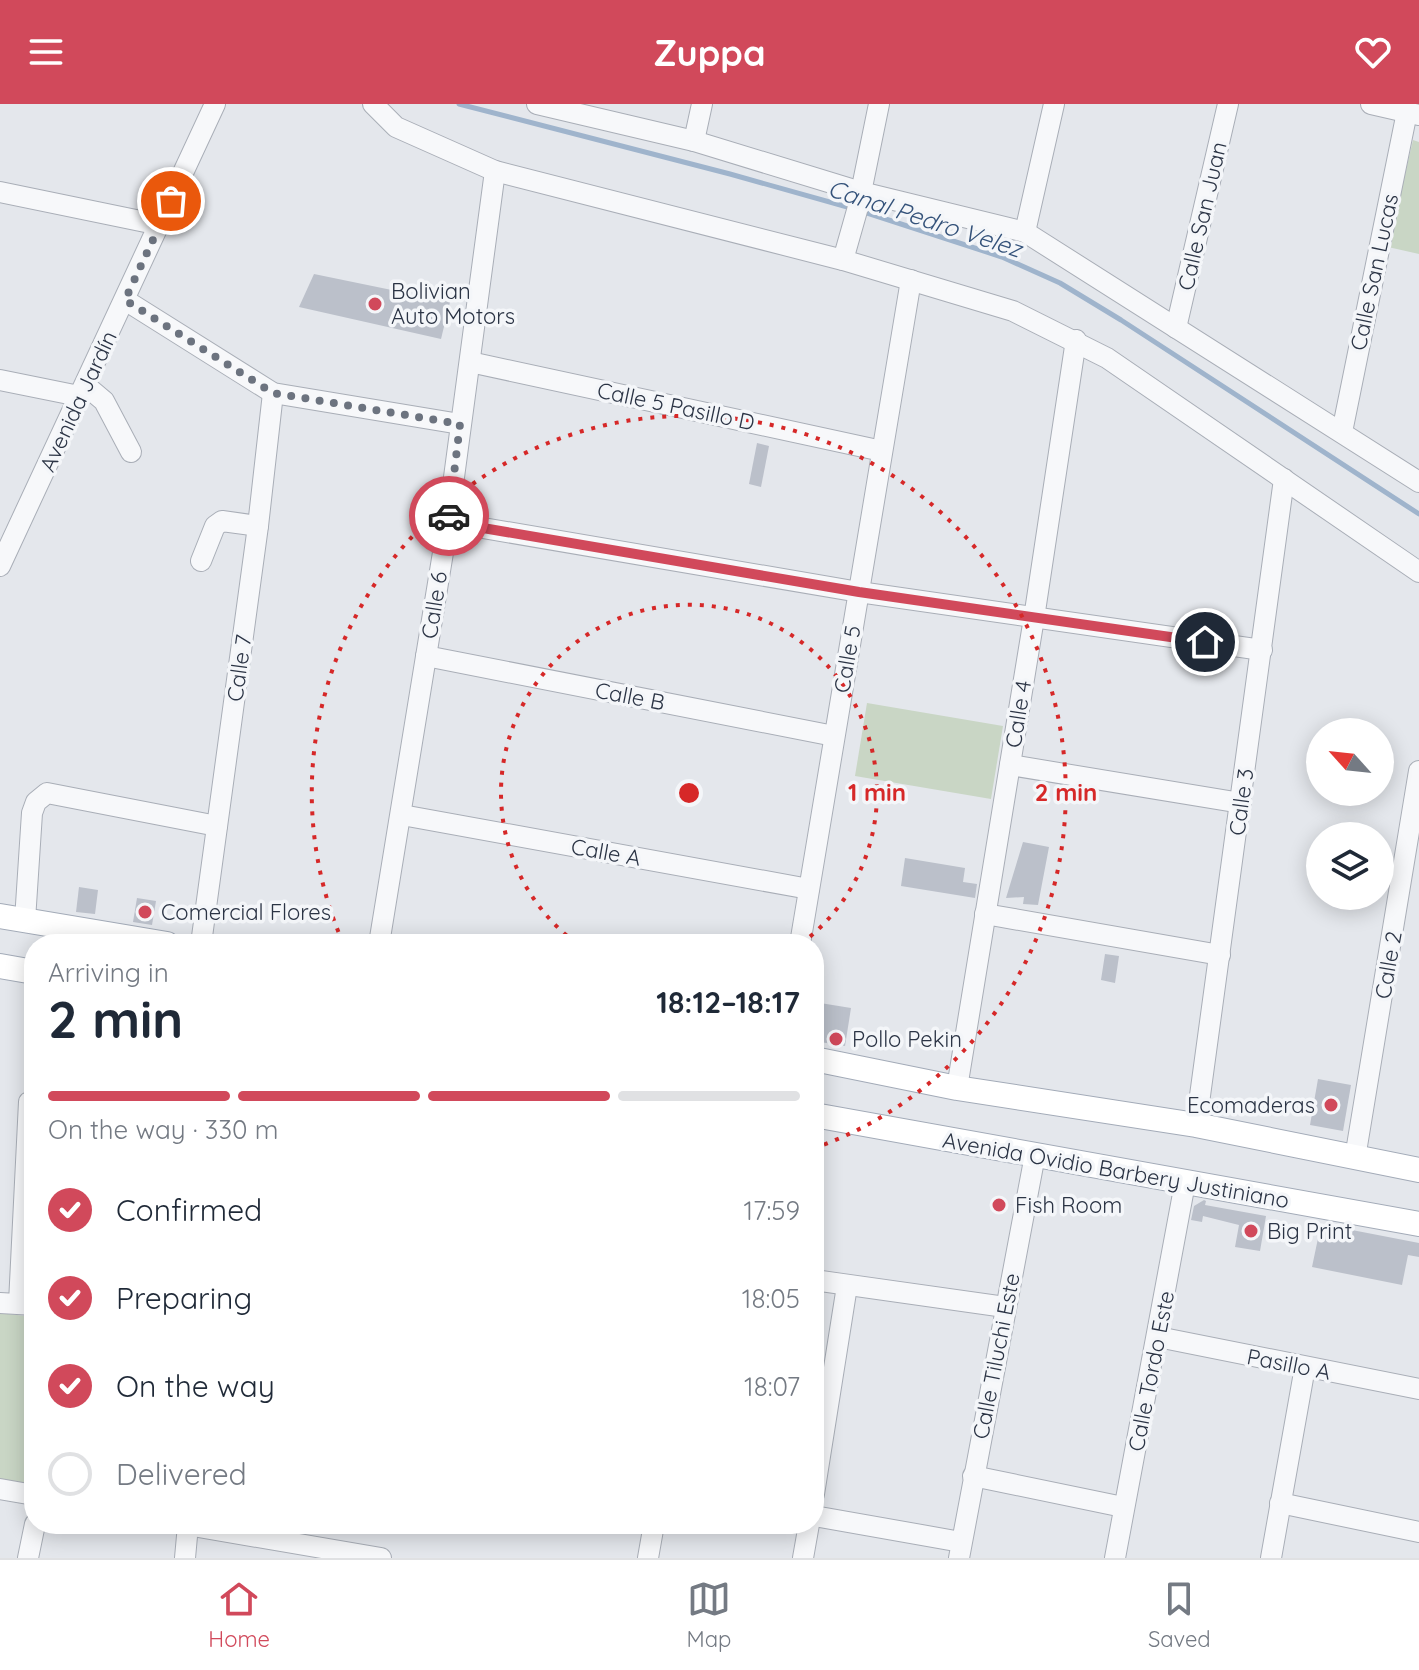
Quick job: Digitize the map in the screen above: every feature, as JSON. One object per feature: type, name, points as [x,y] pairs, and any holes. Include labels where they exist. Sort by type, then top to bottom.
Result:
[{"type":"main road","points":[[0,916],[108,934]]},
{"type":"main road","points":[[0,966],[24,970]]},
{"type":"main road","points":[[824,1061],[957,1088],[1196,1125],[1419,1170]]},
{"type":"main road","name":"Avenida Ovidio Barbery Justiniano","points":[[824,1117],[1419,1224]]},
{"type":"street","name":"Avenida Jardín","points":[[0,566],[215,104]]},
{"type":"street","points":[[373,104],[396,127],[495,171],[843,260],[1013,311],[1107,358],[1419,572]]},
{"type":"street","points":[[537,104],[694,141],[859,199],[1025,232],[1419,482]]},
{"type":"street","points":[[694,141],[702,104]]},
{"type":"street","points":[[843,260],[879,104]]},
{"type":"street","points":[[1025,232],[1054,104]]},
{"type":"street","name":"Calle San Juan","points":[[1176,328],[1228,104]]},
{"type":"street","points":[[1371,104],[1413,114]]},
{"type":"street","name":"Calle San Lucas","points":[[1342,432],[1413,114]]},
{"type":"street","name":"Calle 6","points":[[381,934],[448,522],[495,171]]},
{"type":"street","points":[[0,192],[160,225]]},
{"type":"street","name":"Calle 5","points":[[802,934],[911,280]]},
{"type":"street","points":[[125,300],[273,393],[460,424]]},
{"type":"street","name":"Calle 4","points":[[957,1088],[1076,340]]},
{"type":"street","name":"Calle 5 Pasillo D","points":[[470,362],[882,451]]},
{"type":"street","points":[[0,380],[82,391],[104,401],[131,452]]},
{"type":"street","name":"Calle 7","points":[[202,934],[273,393]]},
{"type":"street","name":"Calle 3","points":[[1196,1125],[1284,479]]},
{"type":"street","points":[[201,561],[215,526],[222,521],[258,526]]},
{"type":"street","points":[[448,522],[859,592],[1262,650]]},
{"type":"street","name":"Calle B","points":[[426,656],[834,736]]},
{"type":"street","points":[[1010,765],[1241,803]]},
{"type":"street","name":"Calle 2","points":[[1355,1158],[1419,771]]},
{"type":"street","points":[[25,920],[32,813],[36,802],[47,793],[217,826]]},
{"type":"street","name":"Calle A","points":[[402,815],[809,889]]},
{"type":"street","points":[[985,914],[1220,955]]},
{"type":"street","name":"Calle Tiluchi Este","points":[[960,1550],[1035,1155]]},
{"type":"street","name":"Calle Tordo Este","points":[[1115,1558],[1185,1183]]},
{"type":"street","points":[[18,1304],[24,1194]]},
{"type":"street","points":[[824,1282],[1005,1307]]},
{"type":"street","points":[[824,1431],[847,1286]]},
{"type":"street","name":"Pasillo A","points":[[1158,1337],[1419,1389]]},
{"type":"street","points":[[1271,1558],[1305,1367]]},
{"type":"street","points":[[973,1476],[1123,1507]]},
{"type":"street","points":[[0,1489],[24,1493]]},
{"type":"street","points":[[1280,1503],[1419,1532]]},
{"type":"street","points":[[824,1518],[960,1550]]},
{"type":"street","points":[[28,1558],[33,1534]]},
{"type":"street","points":[[184,1534],[185,1558]]},
{"type":"street","points":[[238,1534],[381,1558]]},
{"type":"street","points":[[648,1558],[652,1534]]},
{"type":"street","points":[[803,1558],[807,1534]]},
{"type":"green space","points":[[1413,140],[1419,142],[1419,254],[1388,247]]},
{"type":"green space","points":[[867,703],[1003,726],[991,799],[855,776]]},
{"type":"green space","points":[[0,1313],[24,1316],[24,1483],[0,1479]]},
{"type":"building","name":"Bolivian Auto Motors","points":[[314,274],[450,302],[441,339],[299,307]]},
{"type":"building","points":[[757,443],[769,446],[761,487],[749,484]]},
{"type":"building","points":[[1023,842],[1049,847],[1038,905],[1023,904],[1024,897],[1006,898]]},
{"type":"building","points":[[905,858],[965,868],[963,882],[977,884],[975,898],[901,886]]},
{"type":"building","points":[[79,887],[98,890],[95,914],[76,912]]},
{"type":"building","name":"Comercial Flores","points":[[137,898],[156,901],[152,925],[133,922]]},
{"type":"building","points":[[1105,954],[1119,956],[1115,983],[1101,980]]},
{"type":"building","points":[[824,1004],[851,1008],[845,1046],[824,1043]]},
{"type":"building","name":"Ecomaderas","points":[[1318,1079],[1351,1085],[1343,1131],[1310,1125]]},
{"type":"building","points":[[1204,1200],[1205,1205],[1266,1216],[1260,1251],[1235,1247],[1239,1225],[1203,1216],[1202,1222],[1191,1220],[1194,1206]]},
{"type":"building","points":[[1321,1224],[1419,1243],[1419,1257],[1408,1255],[1402,1285],[1312,1267]]},
{"type":"waterway","name":"Canal Pedro Velez","points":[[459,104],[851,208]]},
{"type":"waterway","name":"Canal Pedro Velez","points":[[861,211],[1002,257],[1060,283],[1419,514]]},
{"type":"way so far","points":[[171,201],[125,300],[273,393],[460,424],[449,516]]},
{"type":"place","name":"Bolivian Auto Motors","points":[[375,304]]},
{"type":"place","name":"Comercial Flores","points":[[145,912]]},
{"type":"place","name":"Pollo Pekin","points":[[836,1039]]},
{"type":"place","name":"Ecomaderas","points":[[1331,1105]]},
{"type":"place","name":"Fish Room","points":[[999,1205]]},
{"type":"place","name":"Big Print","points":[[1251,1231]]},
{"type":"route","points":[[449,516],[448,522],[859,592],[1205,642]]}]
